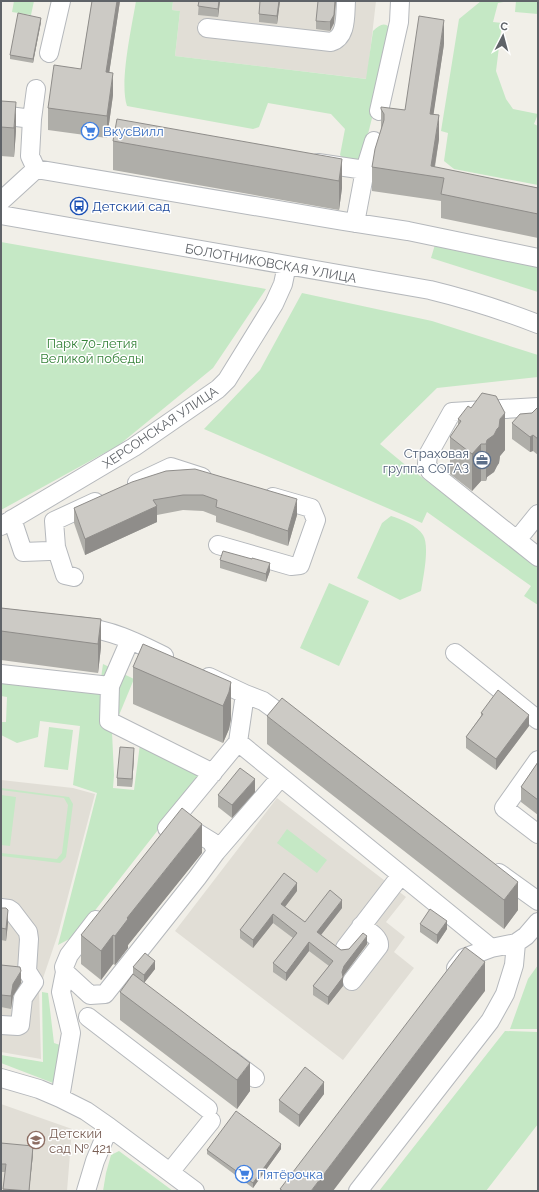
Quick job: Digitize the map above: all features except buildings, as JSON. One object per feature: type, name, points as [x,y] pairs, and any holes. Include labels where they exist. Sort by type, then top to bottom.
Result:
[{"type":"street","points":[[49,52],[61,1]]},
{"type":"street","points":[[207,28],[331,42],[336,40],[343,32],[346,1]]},
{"type":"street","points":[[379,111],[399,22],[400,1]]},
{"type":"street","points":[[36,89],[32,118],[30,156],[36,169]]},
{"type":"street","points":[[1,115],[32,118]]},
{"type":"street","points":[[355,223],[365,170],[374,141]]},
{"type":"street","points":[[302,160],[365,170]]},
{"type":"street","points":[[1,202],[36,169]]},
{"type":"street","points":[[36,169],[355,223],[408,230],[538,258]]},
{"type":"street","name":"БОЛОТНИКОВСКАЯ УЛИЦА","points":[[1,216],[443,293],[492,306],[538,324]]},
{"type":"street","name":"ХЕРСОНСКАЯ УЛИЦА","points":[[7,523],[134,447],[218,389],[227,380],[274,304],[283,284],[287,265]]},
{"type":"street","points":[[538,407],[452,412],[428,455],[427,464],[430,471],[538,557]]},
{"type":"street","points":[[74,577],[65,575],[56,547],[54,522],[171,467],[215,480]]},
{"type":"street","points":[[218,545],[291,566],[300,565],[316,520],[311,508],[259,493]]},
{"type":"street","points":[[517,540],[538,514]]},
{"type":"street","points":[[7,523],[23,552],[49,551],[56,547]]},
{"type":"street","points":[[64,625],[96,628],[130,640],[263,701],[304,730]]},
{"type":"street","points":[[130,640],[110,686],[109,721],[213,773]]},
{"type":"street","points":[[455,653],[538,720]]},
{"type":"street","points":[[1,674],[110,686]]},
{"type":"street","points":[[156,842],[238,742],[245,694]]},
{"type":"street","points":[[238,742],[491,948]]},
{"type":"street","points":[[538,760],[504,808],[538,834]]},
{"type":"street","points":[[68,1023],[88,1017],[97,1009],[105,994],[124,981],[216,852],[280,776]]},
{"type":"street","points":[[175,817],[175,819],[212,842],[216,852]]},
{"type":"street","points":[[488,865],[538,901]]},
{"type":"street","points":[[345,948],[401,875]]},
{"type":"street","points":[[1,908],[12,911],[28,932],[30,975],[23,1001],[20,1025],[1,1025]]},
{"type":"street","points":[[60,1098],[71,1033],[61,992],[65,972],[64,967],[69,955],[104,910]]},
{"type":"street","points":[[444,983],[464,958],[491,948],[516,943],[526,936],[538,922]]},
{"type":"street","points":[[352,981],[380,943],[378,938],[362,926]]},
{"type":"street","points":[[358,1191],[490,1021],[505,994],[514,965],[516,943]]},
{"type":"street","points":[[65,972],[90,995],[105,994]]},
{"type":"street","points":[[30,975],[63,996]]},
{"type":"street","points":[[88,1017],[210,1115],[170,1172]]},
{"type":"street","points":[[218,1050],[256,1078]]},
{"type":"street","points":[[1,1078],[60,1098],[86,1112],[109,1127],[195,1191]]},
{"type":"street","points":[[86,1191],[95,1161],[109,1127]]},
{"type":"shaded area","points":[[173,1],[376,1],[367,79],[175,56],[180,11],[172,10]]},
{"type":"shaded area","points":[[1,780],[73,788],[95,794],[58,934],[39,990],[41,1059],[1,1052]]},
{"type":"shaded area","points":[[277,798],[406,897],[386,922],[405,937],[394,952],[414,968],[343,1060],[175,931]]},
{"type":"shaded area","name":"Детский сад № 421","points":[[1,1104],[72,1129],[67,1191],[1,1191]]},
{"type":"green space","points":[[14,1],[34,1],[31,15],[12,12]]},
{"type":"green space","points":[[136,1],[173,1],[172,10],[180,11],[175,56],[366,79],[373,31],[379,26],[387,25],[393,34],[362,158],[357,160],[343,158],[340,155],[345,129],[331,114],[268,103],[259,127],[253,129],[127,106],[124,83],[125,69]]},
{"type":"green space","points":[[481,1],[509,1],[498,3],[493,22],[502,23],[496,71],[506,99],[513,109],[538,114],[534,124],[538,126],[538,185],[454,169],[444,161],[448,133],[441,131],[459,19]]},
{"type":"green space","points":[[516,1],[538,1],[538,14],[515,12]]},
{"type":"green space","points":[[440,228],[538,250],[538,292],[431,258]]},
{"type":"green space","name":"Парк 70-летия Великой победы","points":[[1,242],[266,289],[213,368],[119,445],[1,510]]},
{"type":"green space","points":[[302,293],[432,321],[538,355],[538,377],[437,388],[380,444],[538,566],[538,605],[524,596],[531,586],[427,512],[422,523],[204,429],[260,370]]},
{"type":"green space","points":[[391,516],[404,521],[421,532],[425,540],[426,547],[421,591],[400,600],[357,578],[382,523]]},
{"type":"green space","points":[[329,583],[369,601],[339,666],[300,648]]},
{"type":"green space","points":[[103,664],[134,679],[112,732],[114,775],[113,788],[134,790],[140,744],[201,775],[75,936],[58,945],[97,793],[73,785],[80,726],[40,721],[38,737],[17,743],[1,735],[1,722],[6,722],[7,697],[1,696],[1,665],[101,678]]},
{"type":"green space","points":[[49,727],[73,730],[68,770],[44,767]]},
{"type":"green space","points":[[1,788],[69,797],[73,804],[66,857],[60,863],[1,856],[1,853],[57,859],[62,853],[68,805],[64,798],[1,790]]},
{"type":"green space","points":[[1,795],[16,797],[10,846],[1,845]]},
{"type":"green space","points":[[287,829],[327,860],[317,873],[277,843]]},
{"type":"green space","points":[[538,965],[538,1029],[510,1029],[528,979]]},
{"type":"green space","points":[[42,992],[48,993],[54,1043],[60,1045],[57,1079],[53,1083],[1,1063],[1,1055],[43,1062]]},
{"type":"green space","points":[[505,1031],[538,1032],[538,1124],[486,1191],[379,1191]]},
{"type":"green space","points":[[119,1151],[173,1191],[103,1191],[111,1155]]},
{"type":"place","name":"ВкусВилл","points":[[90,131]]},
{"type":"place","name":"Детский сад","points":[[79,206]]},
{"type":"place","name":"Страховая группа СОГАЗ","points":[[482,460]]},
{"type":"place","name":"Детский сад № 421","points":[[36,1140]]},
{"type":"place","name":"Пятёрочка","points":[[244,1174]]}]
